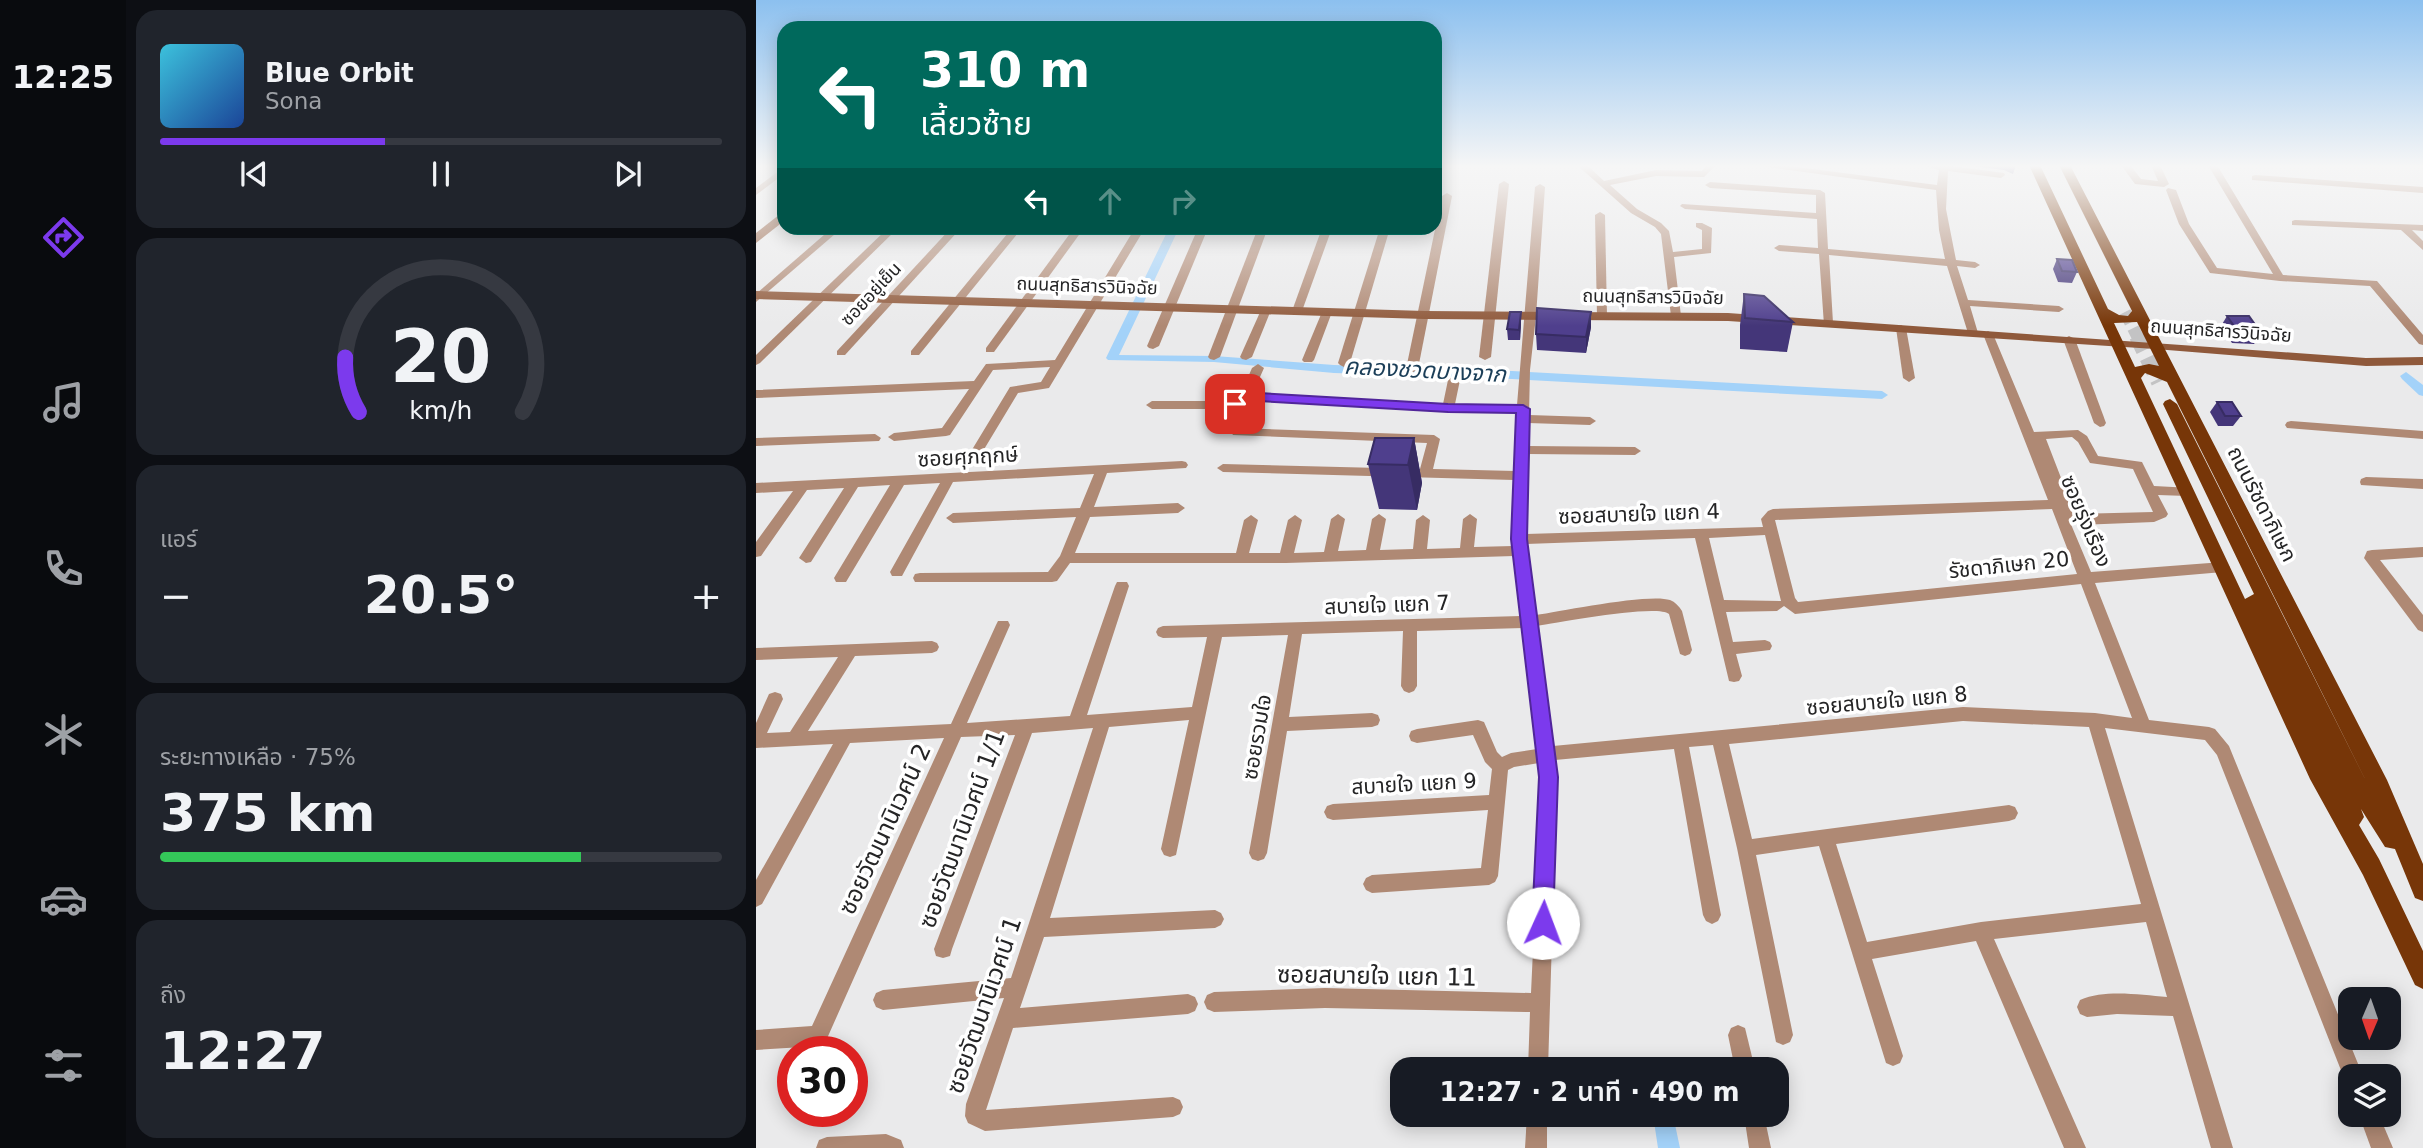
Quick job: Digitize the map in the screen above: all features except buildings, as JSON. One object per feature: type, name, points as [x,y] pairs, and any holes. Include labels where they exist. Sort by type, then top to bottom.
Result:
[{"type":"main road","name":"ถนนรัชดาภิเษก","points":[[2065,219],[2119,312],[2155,345],[2152,380],[2187,491],[2317,772],[2371,867],[2423,977]]},
{"type":"main road","name":"ถนนรัชดาภิเษก","points":[[2071,219],[2119,312]]},
{"type":"main road","name":"ถนนรัชดาภิเษก","points":[[2076,219],[2119,312]]},
{"type":"main road","name":"ถนนรัชดาภิเษก","points":[[2084,219],[2119,312],[2116,342],[2152,380],[2380,787],[2423,890]]},
{"type":"main road","name":"ถนนรัชดาภิเษก","points":[[2152,380],[2339,780],[2371,867]]},
{"type":"street","points":[[1485,357],[1500,219]]},
{"type":"street","points":[[1538,219],[1524,376],[1520,545],[1549,777],[1538,1057]]},
{"type":"street","points":[[1600,219],[1602,316]]},
{"type":"street","points":[[1647,219],[1663,228],[1676,316]]},
{"type":"street","points":[[1821,219],[1828,323]]},
{"type":"street","points":[[1942,219],[1973,333]]},
{"type":"street","points":[[2182,219],[2214,271],[2373,283],[2423,342]]},
{"type":"street","points":[[2244,219],[2280,278]]},
{"type":"street","points":[[756,239],[777,221]]},
{"type":"street","points":[[2295,223],[2423,228]]},
{"type":"street","points":[[1669,255],[1707,251],[1707,228],[1699,225]]},
{"type":"street","points":[[2403,227],[2423,247]]},
{"type":"street","points":[[757,297],[829,235]]},
{"type":"street","points":[[756,361],[886,235]]},
{"type":"street","name":"ซอยอยู่เย็น","points":[[841,353],[949,235]]},
{"type":"street","points":[[915,353],[1011,235]]},
{"type":"street","points":[[990,350],[1074,235]]},
{"type":"street","points":[[976,453],[1014,390],[1043,387],[1136,235]]},
{"type":"street","points":[[1153,346],[1200,235]]},
{"type":"street","points":[[1214,357],[1260,235]]},
{"type":"street","points":[[1297,311],[1324,235]]},
{"type":"street","points":[[1344,363],[1383,235]]},
{"type":"street","points":[[1412,369],[1440,235]]},
{"type":"street","points":[[1780,248],[1975,265]]},
{"type":"street","name":"ถนนสุทธิสารวินิจฉัย","points":[[757,297],[1425,315],[1676,316],[2116,342],[2366,362],[2423,361]]},
{"type":"street","points":[[1965,303],[2059,309]]},
{"type":"street","points":[[1246,357],[1266,310]]},
{"type":"street","points":[[1308,360],[1327,312]]},
{"type":"street","points":[[1901,328],[1909,378]]},
{"type":"street","name":"ซอยรุ่งเรือง","points":[[1988,334],[2055,504],[2088,578],[2143,725]]},
{"type":"street","points":[[2070,339],[2100,423]]},
{"type":"street","points":[[894,437],[946,432],[993,366],[1058,363]]},
{"type":"street","points":[[1245,399],[1258,368]]},
{"type":"street","points":[[1448,408],[1454,380]]},
{"type":"street","points":[[756,394],[978,385]]},
{"type":"street","points":[[1152,405],[1228,405],[1259,397],[1448,408],[1590,421]]},
{"type":"street","points":[[2291,425],[2423,435]]},
{"type":"street","points":[[1237,432],[1434,439],[1426,474]]},
{"type":"street","points":[[2038,435],[2079,435],[2094,460],[2138,465],[2151,490],[2161,514],[2159,516],[2079,520],[2070,517],[2038,435]]},
{"type":"street","points":[[756,442],[875,438]]},
{"type":"street","points":[[1521,450],[1635,451]]},
{"type":"street","name":"ซอยศุภฤกษ์","points":[[756,488],[1182,465]]},
{"type":"street","points":[[920,578],[1052,577],[1066,558],[1102,468]]},
{"type":"street","points":[[1223,468],[1520,476]]},
{"type":"street","points":[[897,572],[949,478]]},
{"type":"street","points":[[841,579],[900,480]]},
{"type":"street","points":[[806,558],[854,482]]},
{"type":"street","points":[[2366,482],[2423,484]]},
{"type":"street","points":[[756,552],[803,486]]},
{"type":"street","points":[[2151,490],[2187,491]]},
{"type":"street","name":"รัชดาภิเษก 20","points":[[2055,504],[1770,515],[1768,519],[1788,601],[1795,608],[2088,578],[2223,568]]},
{"type":"street","points":[[953,518],[1178,509]]},
{"type":"street","points":[[1331,557],[1338,519]]},
{"type":"street","points":[[1372,556],[1379,519]]},
{"type":"street","points":[[1466,553],[1470,519]]},
{"type":"street","points":[[1241,558],[1251,520]]},
{"type":"street","points":[[1286,558],[1295,520]]},
{"type":"street","points":[[1419,555],[1423,520]]},
{"type":"street","name":"ซอยสบายใจ แยก 4","points":[[1066,558],[1419,555],[1466,553],[1520,545],[1761,531]]},
{"type":"street","points":[[1701,534],[1734,676]]},
{"type":"street","points":[[2423,552],[2372,555],[2371,558],[2423,626]]},
{"type":"street","points":[[1076,723],[1122,586]]},
{"type":"street","name":"สบายใจ แยก 7","points":[[1163,632],[1528,622],[1637,606],[1667,605],[1675,611],[1685,650]]},
{"type":"street","points":[[1718,606],[1777,605]]},
{"type":"street","name":"ซอยวัฒนานิเวศน์ 2","points":[[818,1036],[1003,625]]},
{"type":"street","points":[[1409,686],[1410,626]]},
{"type":"street","name":"ซอยรวมใจ","points":[[1258,853],[1296,629]]},
{"type":"street","points":[[1170,849],[1196,713],[1216,631]]},
{"type":"street","points":[[1728,648],[1765,646]]},
{"type":"street","points":[[756,654],[932,647]]},
{"type":"street","points":[[794,740],[850,651]]},
{"type":"street","points":[[775,699],[756,741],[1026,727],[1196,713]]},
{"type":"street","name":"ซอยสบายใจ แยก 8","points":[[1547,754],[1963,714],[2095,720],[2209,734],[2223,751],[2348,1064]]},
{"type":"street","points":[[1280,724],[1372,720]]},
{"type":"street","points":[[2095,720],[2222,1148]]},
{"type":"street","name":"ซอยวัฒนานิเวศน์ 1","points":[[1102,721],[1038,928],[976,1104],[975,1116],[985,1121],[1173,1107]]},
{"type":"street","name":"ซอยวัฒนานิเวศน์ 1/1","points":[[943,949],[1026,727]]},
{"type":"street","points":[[1417,736],[1478,727],[1491,757],[1500,766]]},
{"type":"street","points":[[756,898],[846,736]]},
{"type":"street","points":[[1719,736],[1746,848],[1783,1035]]},
{"type":"street","points":[[1679,740],[1712,915]]},
{"type":"street","name":"สบายใจ แยก 9","points":[[1333,812],[1497,802],[1500,766],[1511,760],[1547,754]]},
{"type":"street","points":[[1371,884],[1489,876],[1497,802]]},
{"type":"street","points":[[1746,848],[2009,813]]},
{"type":"street","points":[[1825,837],[1893,1056]]},
{"type":"street","points":[[1861,952],[1981,931],[2151,912]]},
{"type":"street","points":[[1038,928],[1215,919]]},
{"type":"street","points":[[1981,931],[2075,1148]]},
{"type":"street","points":[[883,1000],[1017,987]]},
{"type":"street","name":"ซอยสบายใจ แยก 11","points":[[1214,1002],[1325,999],[1540,1003]]},
{"type":"street","points":[[1006,1019],[1188,1004]]},
{"type":"street","points":[[2087,1007],[2117,1004],[2179,1007]]},
{"type":"street","points":[[1738,1035],[1743,1057]]},
{"type":"street","points":[[756,1040],[777,1041]]},
{"type":"street","points":[[1536,1148],[1537,1127]]},
{"type":"street","points":[[1756,1127],[1760,1148]]},
{"type":"street","points":[[2374,1127],[2382,1148]]},
{"type":"street","points":[[827,1148],[886,1145],[893,1148]]},
{"type":"waterway","name":"คลองชวดบางจาก","points":[[1171,235],[1112,358],[1214,359],[1334,369],[1512,375],[1882,395]]},
{"type":"waterway","points":[[2406,376],[2423,392]]},
{"type":"waterway","points":[[1665,1127],[1669,1148]]},
{"type":"tunnel","points":[[2125,312],[2137,336]]},
{"type":"tunnel","points":[[2137,336],[2159,382]]},
{"type":"route","points":[[1235,404],[1250,397],[1259,397],[1448,408],[1523,409],[1519,539],[1549,777],[1543,923]]}]
